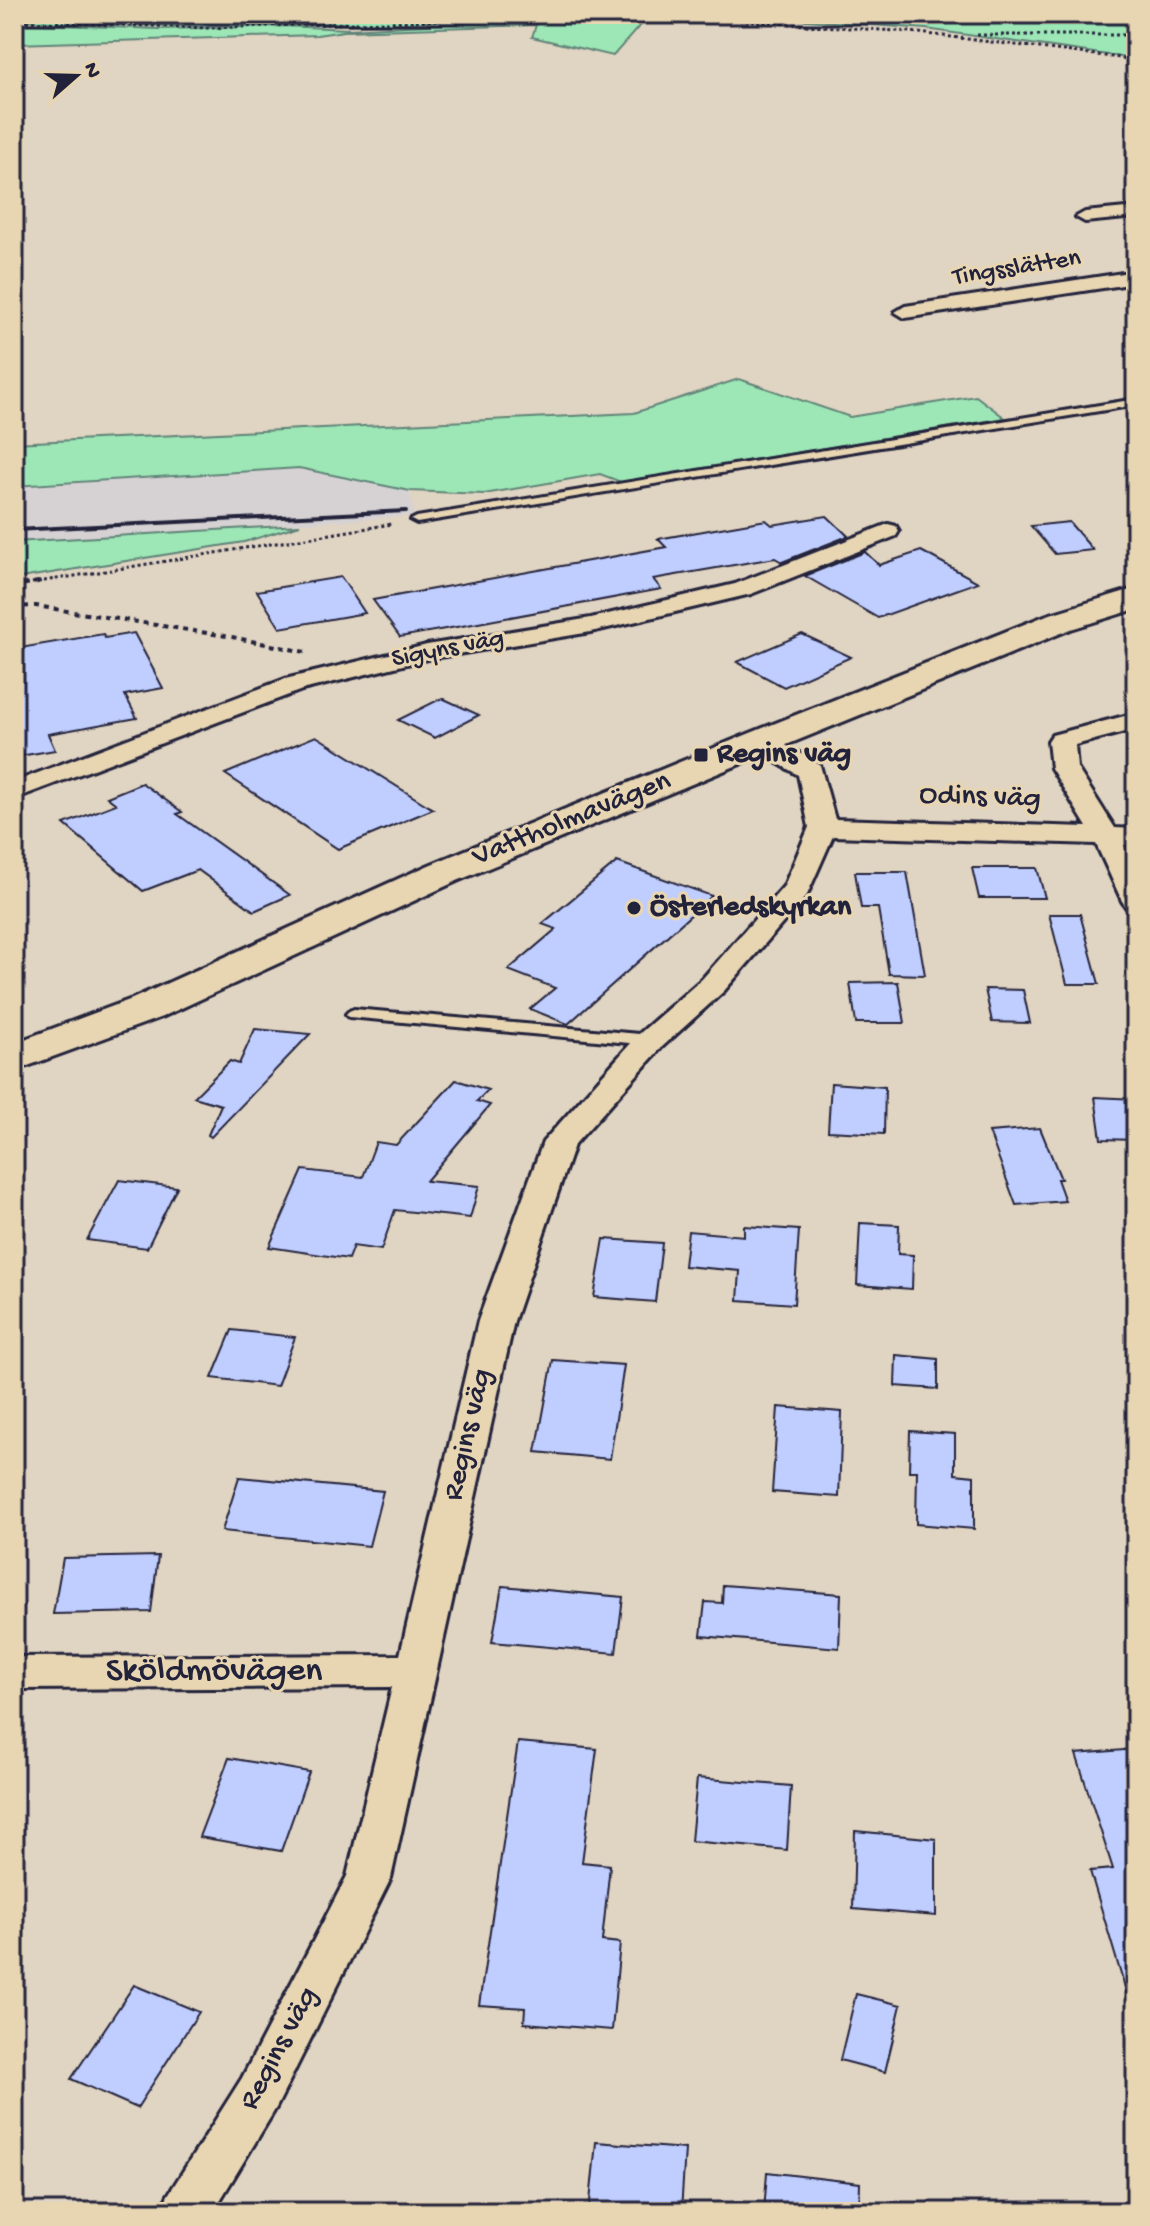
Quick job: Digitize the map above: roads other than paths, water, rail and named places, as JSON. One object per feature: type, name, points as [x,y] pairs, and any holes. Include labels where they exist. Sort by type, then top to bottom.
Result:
[{"type":"main road","name":"Vattholmavägen","points":[[14,1058],[147,1008],[443,873],[761,742],[1059,622],[1136,598]]},
{"type":"street","name":"Tingsslätten","points":[[1085,217],[1136,212]]},
{"type":"street","name":"Tingsslätten","points":[[905,312],[1136,277]]},
{"type":"street","name":"Sigyns väg","points":[[14,791],[294,684],[427,652],[591,625],[743,589],[888,531]]},
{"type":"street","points":[[1136,721],[1061,741],[1064,768],[1106,836],[1136,901]]},
{"type":"street","points":[[761,742],[811,771],[823,827]]},
{"type":"street","name":"Odins väg","points":[[823,827],[1136,837]]},
{"type":"street","name":"Regins väg","points":[[185,2212],[259,2093],[369,1878],[496,1321],[559,1142],[651,1040],[713,985],[797,889],[823,827]]},
{"type":"street","name":"Sköldmövägen","points":[[14,1673],[414,1671]]},
{"type":"lane","points":[[417,520],[1136,402]]},
{"type":"lane","points":[[354,1014],[651,1040]]},
{"type":"railway","points":[[14,530],[406,511]]},
{"type":"place","name":"Regins väg","points":[[701,755]]},
{"type":"place","name":"Österledskyrkan","points":[[634,908]]}]
